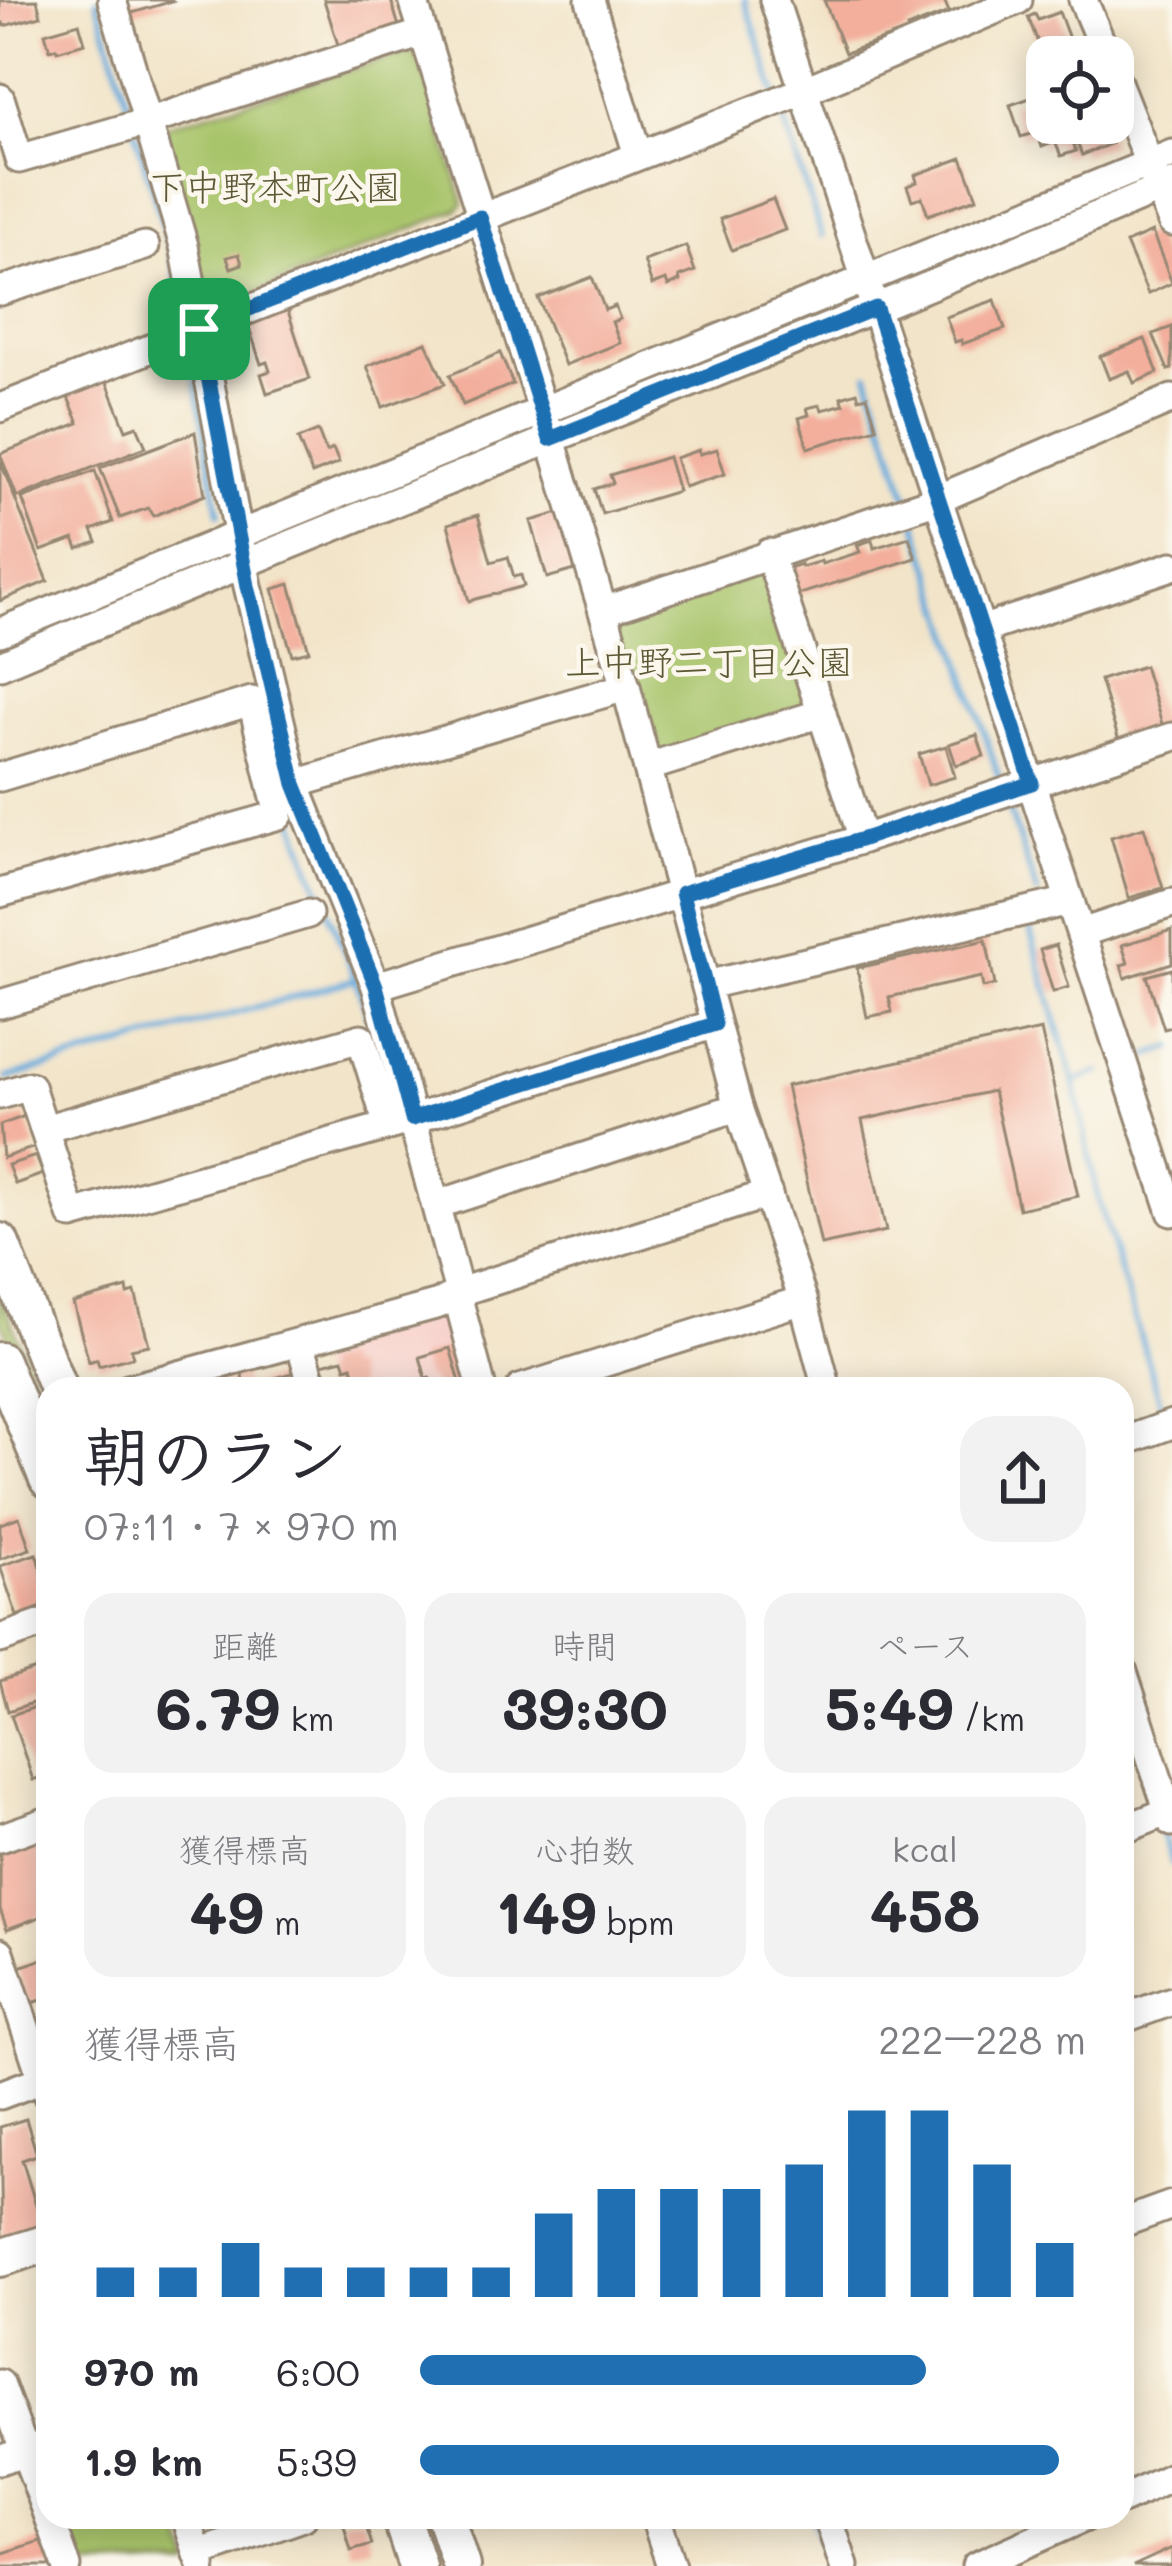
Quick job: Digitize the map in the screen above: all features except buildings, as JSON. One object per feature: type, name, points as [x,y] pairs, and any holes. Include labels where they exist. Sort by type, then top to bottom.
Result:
[{"type":"main road","points":[[0,1242],[53,1377]]},
{"type":"main road","points":[[0,1361],[36,1418]]},
{"type":"main road","points":[[0,2258],[36,2246]]},
{"type":"main road","points":[[404,2529],[417,2566]]},
{"type":"main road","points":[[449,2529],[461,2566]]},
{"type":"street","points":[[112,0],[138,124],[184,246],[190,332],[295,784],[376,986],[400,1123]]},
{"type":"street","points":[[413,0],[626,687],[738,1107],[824,1377]]},
{"type":"street","points":[[590,0],[638,155]]},
{"type":"street","points":[[774,0],[786,97],[876,308],[920,505],[981,630],[1013,789],[1070,901],[1159,1128],[1172,1212]]},
{"type":"street","points":[[0,408],[786,97],[1018,0]]},
{"type":"street","points":[[1083,0],[1098,36]]},
{"type":"street","points":[[0,98],[19,159],[423,33]]},
{"type":"street","points":[[1134,114],[1164,173],[1172,222]]},
{"type":"street","points":[[546,426],[866,278],[1164,173]]},
{"type":"street","points":[[0,632],[242,548],[546,426],[876,308],[1164,173]]},
{"type":"street","points":[[0,291],[145,246]]},
{"type":"street","points":[[603,610],[920,505],[1172,399]]},
{"type":"street","points":[[0,665],[242,548]]},
{"type":"street","points":[[769,553],[863,839]]},
{"type":"street","points":[[981,630],[1172,566]]},
{"type":"street","points":[[295,784],[626,687]]},
{"type":"street","points":[[0,777],[252,701],[279,815],[0,893]]},
{"type":"street","points":[[648,767],[822,713]]},
{"type":"street","points":[[376,986],[863,839],[1172,737]]},
{"type":"street","points":[[706,985],[1070,901]]},
{"type":"street","points":[[1081,933],[1172,902]]},
{"type":"street","points":[[0,1004],[308,914]]},
{"type":"street","points":[[0,1095],[30,1086],[72,1214],[400,1123],[715,1024]]},
{"type":"street","points":[[44,1129],[361,1038],[436,1205],[451,1297],[458,1302],[479,1377]]},
{"type":"street","points":[[436,1205],[738,1107]]},
{"type":"street","points":[[173,1377],[451,1297],[768,1194]]},
{"type":"street","points":[[558,1377],[803,1300]]},
{"type":"street","points":[[300,1343],[310,1377]]},
{"type":"street","points":[[1134,1438],[1172,1424]]},
{"type":"street","points":[[0,1639],[36,1626]]},
{"type":"street","points":[[1134,1709],[1165,1811],[1134,1825]]},
{"type":"street","points":[[0,1838],[36,1824]]},
{"type":"street","points":[[0,1952],[36,2061]]},
{"type":"street","points":[[1134,2015],[1172,2001]]},
{"type":"street","points":[[0,2095],[36,2089]]},
{"type":"street","points":[[1134,2219],[1172,2205]]},
{"type":"street","points":[[0,2384],[36,2480]]},
{"type":"street","points":[[1134,2494],[1172,2477]]},
{"type":"street","points":[[54,2529],[67,2566]]},
{"type":"street","points":[[190,2529],[200,2560],[274,2529]]},
{"type":"street","points":[[659,2529],[671,2566]]},
{"type":"street","points":[[832,2529],[844,2566]]},
{"type":"street","points":[[976,2566],[1025,2556],[1067,2529]]},
{"type":"shaded area","points":[[446,1314],[464,1377],[320,1377],[314,1356],[320,1348]]},
{"type":"green space","name":"下中野本町公園","points":[[410,52],[418,56],[464,203],[457,210],[213,310],[202,303],[163,134],[168,125]]},
{"type":"green space","name":"上中野二丁目公園","points":[[766,563],[812,709],[655,757],[609,615]]},
{"type":"green space","points":[[0,1293],[36,1383],[36,1398],[33,1397],[0,1318]]},
{"type":"green space","points":[[58,2529],[179,2529],[191,2566],[71,2566]]},
{"type":"waterway","points":[[97,0],[132,118]]},
{"type":"waterway","points":[[745,0],[776,95]]},
{"type":"waterway","points":[[780,108],[822,236]]},
{"type":"waterway","points":[[135,131],[175,269],[185,327]]},
{"type":"waterway","points":[[188,340],[219,514]]},
{"type":"waterway","points":[[868,374],[909,502]]},
{"type":"waterway","points":[[913,514],[1002,787]]},
{"type":"waterway","points":[[1157,585],[1172,580]]},
{"type":"waterway","points":[[1006,800],[1037,893]]},
{"type":"waterway","points":[[293,815],[375,1039]]},
{"type":"waterway","points":[[1028,923],[1074,1082]]},
{"type":"waterway","points":[[7,1078],[356,979]]},
{"type":"waterway","points":[[1147,1056],[1172,1047]]},
{"type":"waterway","points":[[1100,1072],[1074,1082],[1099,1203],[1165,1417]]},
{"type":"waterway","points":[[401,1133],[445,1293]]},
{"type":"waterway","points":[[1158,1822],[1172,1864]]},
{"type":"waterway","points":[[815,2529],[827,2566]]},
{"type":"route","points":[[480,217],[550,439],[876,308],[1032,783],[682,893],[715,1024],[412,1119],[376,986],[295,784],[248,586],[199,329],[480,217]]}]
